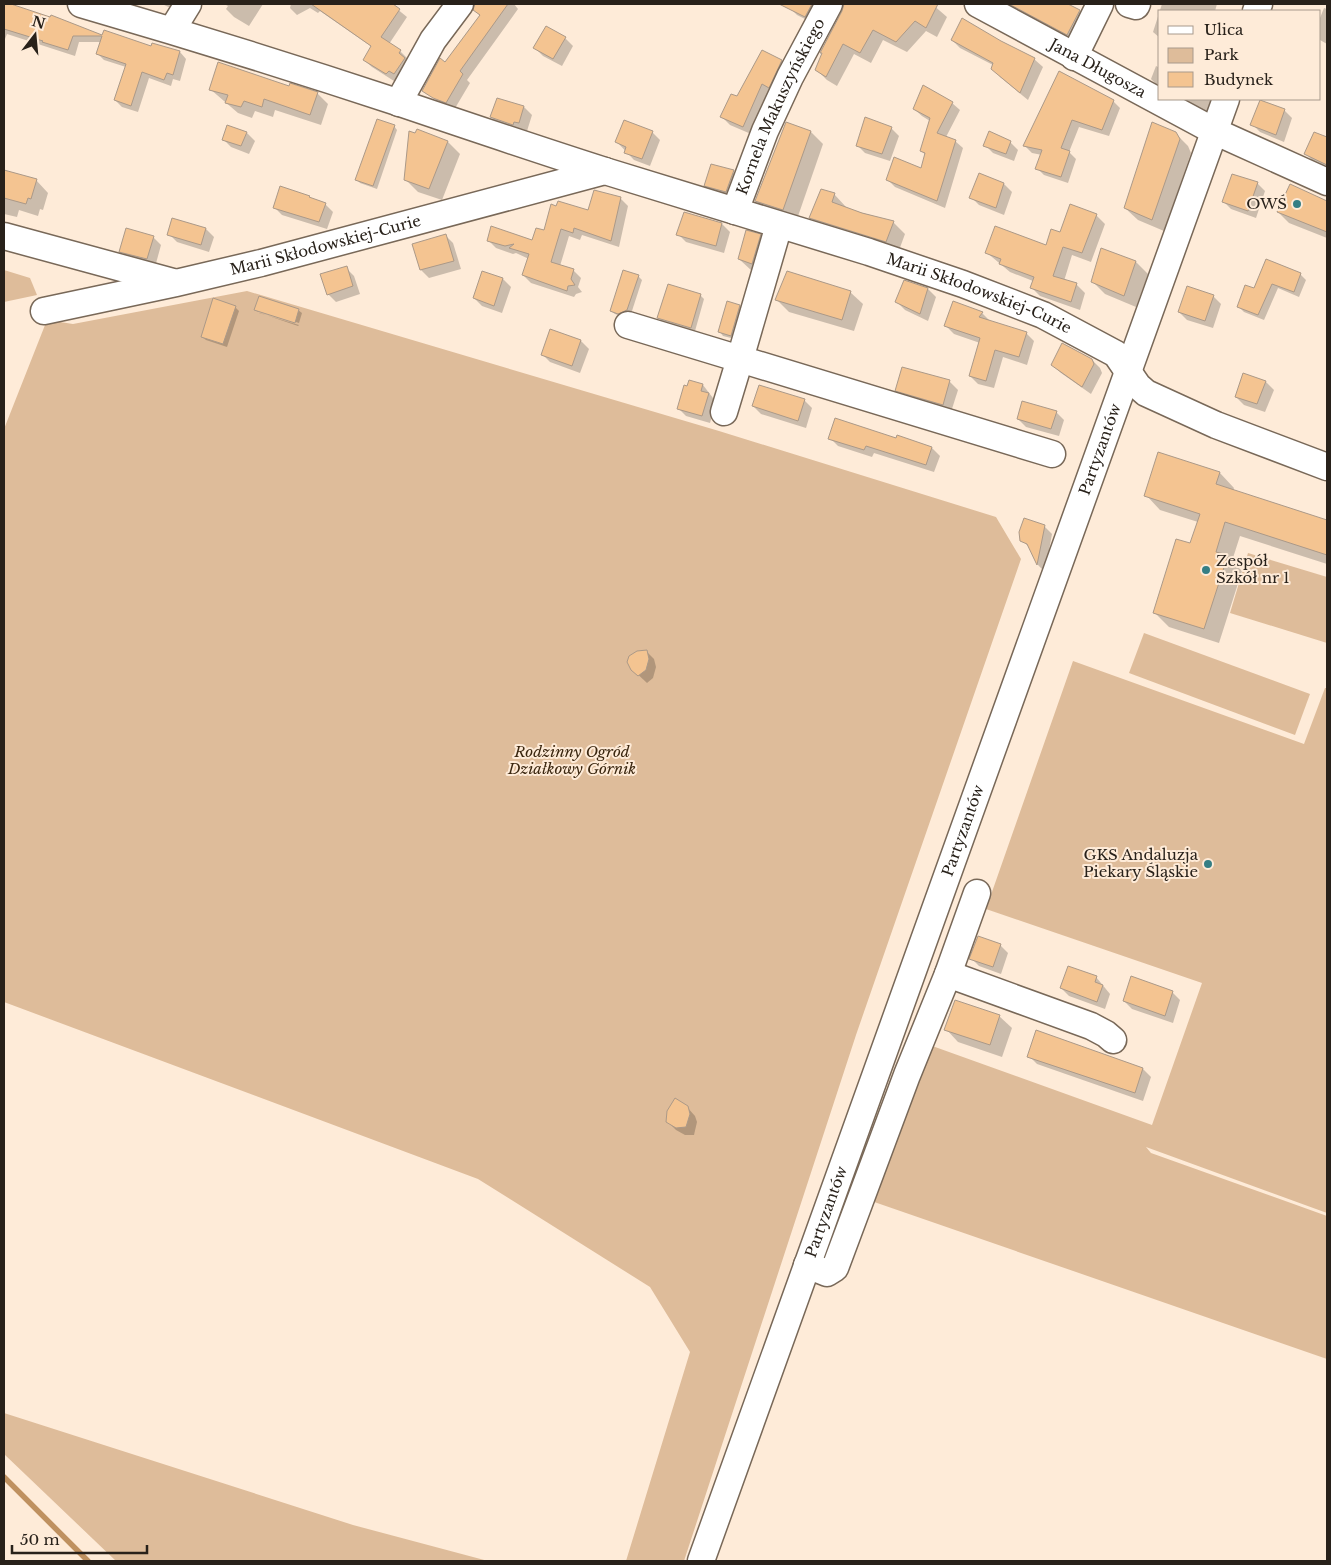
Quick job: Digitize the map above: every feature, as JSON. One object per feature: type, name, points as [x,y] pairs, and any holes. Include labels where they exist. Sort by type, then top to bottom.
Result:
[{"type":"street","name":"Marii Skłodowskiej-Curie","points":[[81,4],[112,8],[172,30],[605,171],[869,252],[963,284],[1043,315],[1116,354],[1138,386],[1146,392],[1216,425],[1327,467]]},
{"type":"street","points":[[172,30],[188,4]]},
{"type":"street","points":[[399,103],[433,40],[460,4]]},
{"type":"street","name":"Kornela Makuszyńskiego","points":[[735,211],[765,131],[790,77],[829,4]]},
{"type":"street","name":"Jana Długosza","points":[[978,4],[1214,131],[1327,182]]},
{"type":"street","points":[[1074,57],[1100,4]]},
{"type":"street","points":[[1129,4],[1136,6],[1137,4]]},
{"type":"street","name":"Partyzantów","points":[[701,1561],[1226,100]]},
{"type":"street","name":"Marii Skłodowskiej-Curie","points":[[55,309],[271,260],[605,171]]},
{"type":"street","points":[[724,412],[779,225]]},
{"type":"street","points":[[4,236],[176,283]]},
{"type":"street","points":[[628,325],[1052,454]]},
{"type":"street","points":[[807,1265],[827,1273],[835,1268],[906,1075],[948,974],[977,893]]},
{"type":"street","points":[[948,974],[1091,1026],[1113,1040]]},
{"type":"green space","points":[[4,270],[30,278],[37,295],[4,302]]},
{"type":"green space","name":"Rodzinny Ogród Działkowy Górnik","points":[[247,291],[719,431],[996,517],[1021,559],[856,1035],[684,1561],[626,1561],[690,1352],[650,1287],[478,1179],[4,1002],[4,429],[47,320],[73,324]]},
{"type":"green space","points":[[1248,553],[1327,577],[1327,643],[1230,613]]},
{"type":"green space","points":[[1144,633],[1310,694],[1295,735],[1129,673]]},
{"type":"green space","points":[[1073,661],[1304,744],[1325,688],[1327,688],[1327,1213],[1146,1147],[1151,1153],[1327,1216],[1327,1359],[854,1195],[910,1038],[1152,1125],[1202,983],[986,909]]},
{"type":"green space","points":[[4,1413],[353,1525],[488,1561],[116,1561],[4,1454]]},
{"type":"building","points":[[4,4],[11,4],[50,17],[51,15],[102,35],[104,30],[151,46],[152,43],[180,51],[173,75],[167,73],[164,80],[142,72],[131,106],[114,100],[126,64],[96,54],[102,36],[73,36],[68,50],[42,42],[4,29]]},
{"type":"building","points":[[311,4],[393,4],[400,9],[381,37],[401,50],[399,53],[405,58],[394,74],[389,71],[386,74],[363,60],[371,46]]},
{"type":"building","points":[[475,4],[508,4],[460,71],[463,74],[446,103],[422,91],[440,58],[445,62],[480,15],[473,10]]},
{"type":"building","points":[[779,4],[812,4],[805,17]]},
{"type":"building","points":[[844,4],[938,4],[926,28],[915,21],[896,42],[873,30],[860,53],[843,44],[826,77],[815,70],[822,53],[820,53]]},
{"type":"building","points":[[1009,4],[1068,4],[1080,10],[1067,35]]},
{"type":"building","points":[[962,18],[1035,58],[1020,93],[991,69],[993,63],[951,40]]},
{"type":"building","points":[[546,26],[566,37],[553,59],[533,48]]},
{"type":"building","points":[[762,50],[782,60],[769,88],[762,84],[743,127],[720,117],[731,94],[737,96]]},
{"type":"building","points":[[218,62],[289,86],[290,83],[318,92],[310,115],[264,99],[262,107],[244,101],[241,107],[225,103],[228,95],[209,90]]},
{"type":"building","points":[[1059,71],[1114,100],[1102,130],[1072,120],[1061,148],[1070,151],[1061,177],[1035,169],[1042,150],[1023,146]]},
{"type":"building","points":[[923,85],[953,102],[937,133],[956,140],[937,201],[886,180],[894,157],[921,168],[925,153],[920,151],[930,118],[913,109]]},
{"type":"building","points":[[497,98],[524,106],[519,123],[514,122],[513,125],[490,117]]},
{"type":"building","points":[[1260,100],[1285,109],[1276,135],[1250,125]]},
{"type":"building","points":[[865,117],[892,127],[882,154],[856,146]]},
{"type":"building","points":[[377,119],[395,125],[373,186],[355,180]]},
{"type":"building","points":[[624,120],[653,131],[642,159],[624,153],[626,147],[615,142]]},
{"type":"building","points":[[786,122],[811,131],[783,210],[755,201]]},
{"type":"building","points":[[1152,122],[1176,132],[1180,139],[1152,220],[1124,208]]},
{"type":"building","points":[[227,125],[247,132],[241,146],[222,140]]},
{"type":"building","points":[[417,129],[448,141],[429,189],[404,180],[409,131],[415,133]]},
{"type":"building","points":[[989,131],[1011,141],[1006,154],[983,146]]},
{"type":"building","points":[[1314,132],[1327,137],[1327,165],[1304,154]]},
{"type":"building","points":[[711,164],[734,170],[726,192],[704,186]]},
{"type":"building","points":[[4,170],[37,179],[31,199],[28,198],[26,204],[4,198]]},
{"type":"building","points":[[979,173],[1004,183],[996,208],[969,198]]},
{"type":"building","points":[[1232,174],[1258,182],[1248,211],[1222,202]]},
{"type":"building","name":"OWŚ","points":[[1290,184],[1327,201],[1327,232],[1277,212]]},
{"type":"building","points":[[280,186],[326,203],[319,222],[273,208]]},
{"type":"building","points":[[821,189],[835,193],[832,202],[862,213],[894,221],[886,242],[809,218]]},
{"type":"building","points":[[594,190],[621,197],[611,241],[574,228],[573,233],[561,229],[551,262],[574,269],[571,279],[575,285],[568,286],[567,291],[522,275],[529,254],[509,248],[514,244],[505,246],[487,241],[491,226],[532,240],[536,228],[544,230],[551,204],[556,206],[558,201],[588,210]]},
{"type":"building","points":[[1070,204],[1097,214],[1082,253],[1063,247],[1053,276],[1077,283],[1071,302],[1030,288],[1034,277],[999,264],[1001,259],[985,253],[995,226],[1046,245],[1051,229],[1060,232]]},
{"type":"building","points":[[684,212],[722,223],[716,246],[676,235]]},
{"type":"building","points":[[172,218],[206,228],[201,245],[167,235]]},
{"type":"building","points":[[126,228],[154,236],[147,259],[119,252]]},
{"type":"building","points":[[746,230],[761,234],[752,264],[738,259]]},
{"type":"building","points":[[446,234],[454,261],[420,270],[412,244]]},
{"type":"building","points":[[1101,248],[1136,261],[1124,296],[1091,282]]},
{"type":"building","points":[[1266,259],[1301,273],[1294,292],[1272,284],[1258,315],[1237,307],[1245,285],[1254,288]]},
{"type":"building","points":[[347,266],[353,286],[327,295],[320,274]]},
{"type":"building","points":[[623,270],[639,275],[627,310],[618,314],[610,311]]},
{"type":"building","points":[[482,271],[503,278],[494,306],[473,298]]},
{"type":"building","points":[[787,271],[851,291],[842,320],[775,300]]},
{"type":"building","points":[[904,280],[928,288],[920,314],[895,302]]},
{"type":"building","points":[[668,284],[701,294],[691,328],[657,318]]},
{"type":"building","points":[[1187,286],[1214,295],[1205,321],[1178,312]]},
{"type":"building","points":[[259,296],[299,309],[295,323],[254,310]]},
{"type":"building","points":[[213,298],[236,306],[223,344],[201,337]]},
{"type":"building","points":[[727,301],[740,305],[731,336],[718,332]]},
{"type":"building","points":[[953,301],[983,312],[979,317],[1027,332],[1019,357],[995,350],[986,381],[969,376],[980,338],[944,326]]},
{"type":"building","points":[[550,329],[581,340],[572,366],[541,355]]},
{"type":"building","points":[[1062,343],[1092,359],[1094,364],[1082,387],[1051,365]]},
{"type":"building","points":[[902,367],[950,380],[943,405],[895,391]]},
{"type":"building","points":[[1243,373],[1266,381],[1257,404],[1235,397]]},
{"type":"building","points":[[689,380],[703,384],[701,391],[709,393],[702,416],[677,409],[684,385],[687,386]]},
{"type":"building","points":[[759,385],[805,399],[798,421],[752,406]]},
{"type":"building","points":[[1022,401],[1057,411],[1051,429],[1017,419]]},
{"type":"building","points":[[835,418],[896,438],[897,435],[932,447],[926,465],[866,446],[864,450],[828,439]]},
{"type":"building","points":[[1158,452],[1220,472],[1216,484],[1327,520],[1327,555],[1225,522],[1216,552],[1228,555],[1204,629],[1153,613],[1176,539],[1190,543],[1200,514],[1144,496]]},
{"type":"building","points":[[1024,518],[1045,525],[1037,565],[1027,544],[1020,541],[1019,532]]},
{"type":"building","points":[[647,650],[649,659],[646,670],[638,676],[631,670],[627,662],[629,656],[637,651]]},
{"type":"building","points":[[978,936],[1001,944],[993,967],[969,959]]},
{"type":"building","points":[[1068,966],[1097,976],[1095,982],[1103,985],[1097,1002],[1060,988]]},
{"type":"building","points":[[1131,976],[1173,991],[1165,1016],[1123,1001]]},
{"type":"building","points":[[955,1000],[1000,1015],[990,1045],[944,1030]]},
{"type":"building","points":[[1036,1030],[1143,1068],[1135,1093],[1027,1057]]},
{"type":"building","points":[[675,1098],[688,1106],[690,1114],[686,1127],[676,1128],[666,1122],[667,1111]]},
{"type":"waterway","points":[[4,1477],[88,1561]]},
{"type":"place","name":"OWŚ","points":[[1297,204]]},
{"type":"place","name":"Zespół Szkół nr 1","points":[[1206,570]]},
{"type":"place","name":"GKS Andaluzja Piekary Śląskie","points":[[1208,864]]}]
